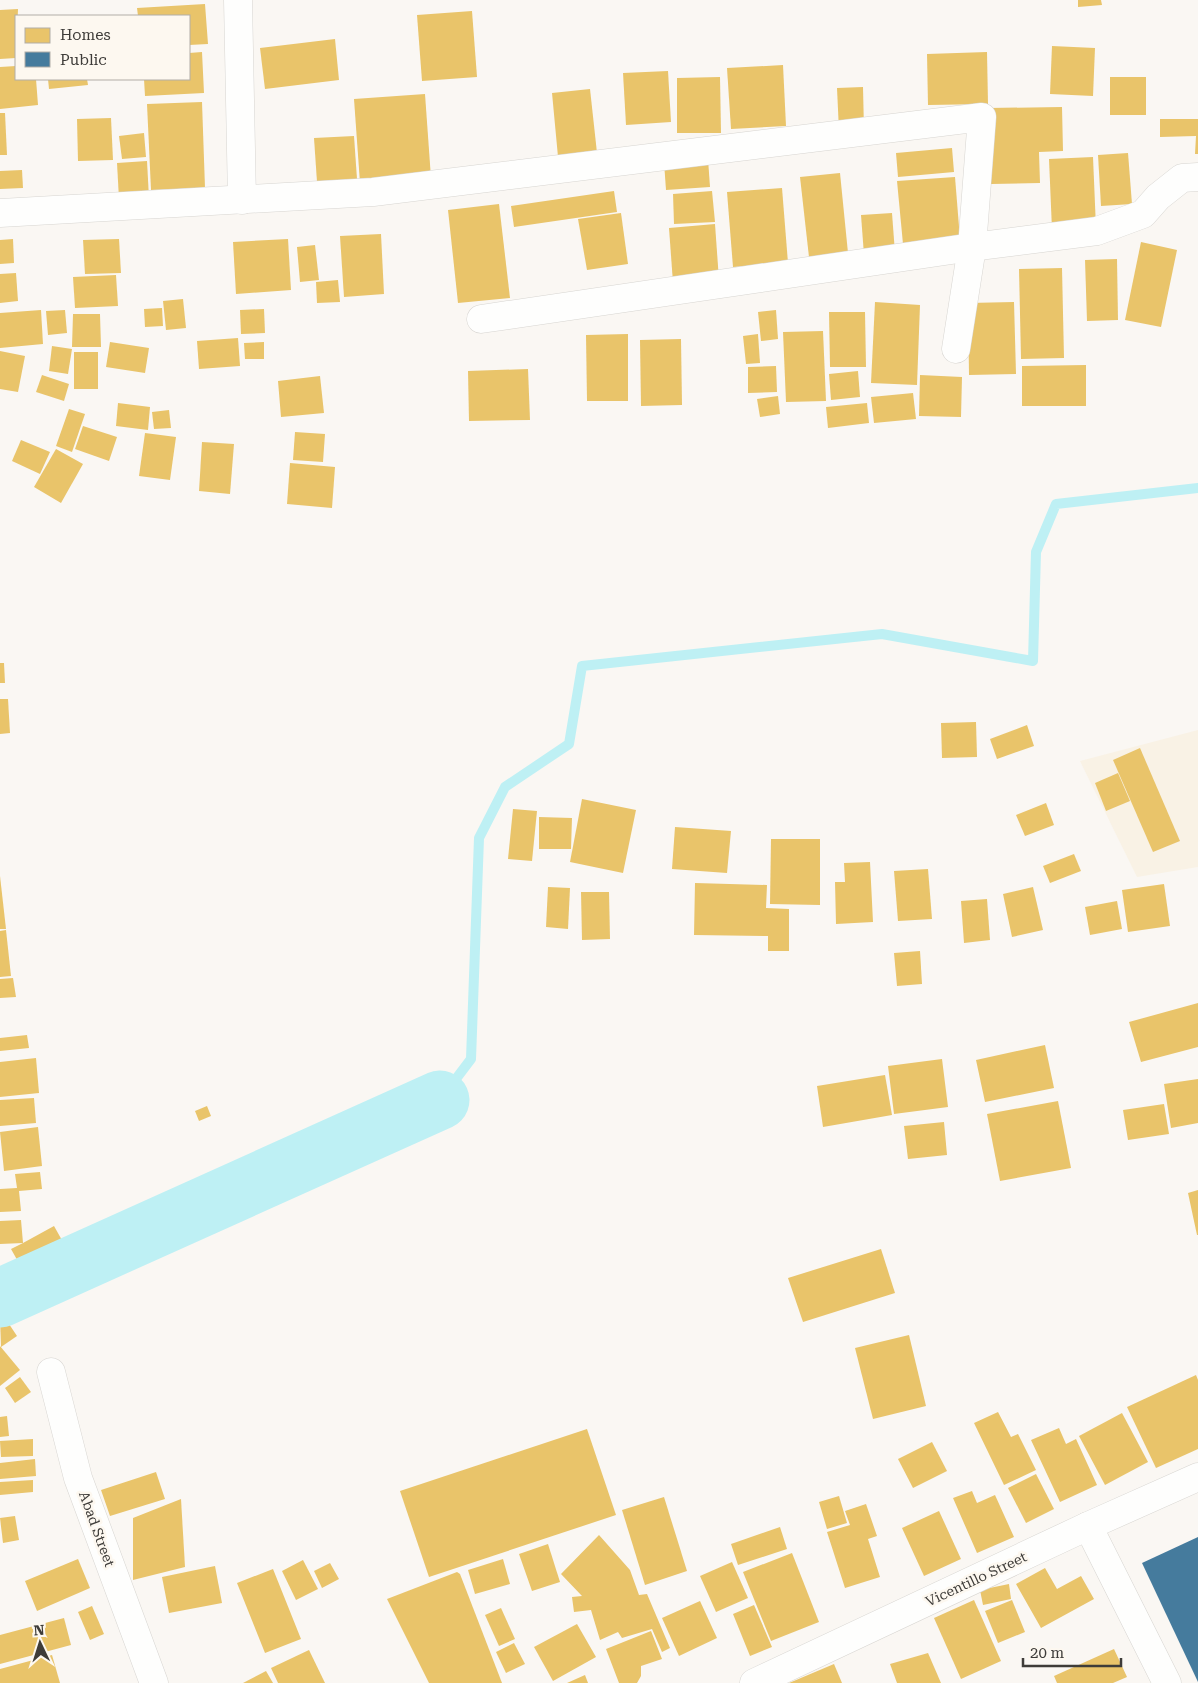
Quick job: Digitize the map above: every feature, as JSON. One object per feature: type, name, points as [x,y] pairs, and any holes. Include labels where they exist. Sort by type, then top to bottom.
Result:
[{"type":"street","points":[[238,0],[242,200]]},
{"type":"street","points":[[0,213],[373,192],[982,117],[972,247],[956,349]]},
{"type":"street","points":[[481,319],[972,247],[1097,231],[1143,214],[1158,197],[1182,178],[1198,177]]},
{"type":"street","name":"Abad Street","points":[[51,1372],[78,1478],[154,1683]]},
{"type":"street","name":"Vicentillo Street","points":[[754,1683],[1088,1526],[1198,1477]]},
{"type":"street","points":[[1088,1526],[1167,1683]]},
{"type":"shaded area","points":[[1198,730],[1198,867],[1137,877],[1080,761]]},
{"type":"building: Homes","points":[[1078,0],[1101,0],[1102,5],[1078,7]]},
{"type":"building: Homes","points":[[205,4],[208,44],[190,45],[190,15],[138,15],[137,8]]},
{"type":"building: Homes","points":[[18,9],[18,15],[15,15],[15,58],[0,59],[0,10]]},
{"type":"building: Homes","points":[[472,11],[477,77],[422,81],[417,15]]},
{"type":"building: Homes","points":[[335,39],[339,80],[265,89],[260,48]]},
{"type":"building: Homes","points":[[1052,46],[1095,48],[1093,96],[1050,94]]},
{"type":"building: Homes","points":[[202,52],[204,93],[145,96],[144,80],[190,80],[190,53]]},
{"type":"building: Homes","points":[[987,52],[988,104],[928,105],[927,54]]},
{"type":"building: Homes","points":[[783,65],[786,126],[731,129],[727,68]]},
{"type":"building: Homes","points":[[15,66],[15,80],[36,80],[38,105],[0,109],[0,67]]},
{"type":"building: Homes","points":[[668,71],[671,122],[626,125],[623,73]]},
{"type":"building: Homes","points":[[720,77],[721,133],[677,133],[677,78]]},
{"type":"building: Homes","points":[[1110,77],[1146,77],[1146,115],[1110,115]]},
{"type":"building: Homes","points":[[48,80],[87,80],[88,85],[49,89]]},
{"type":"building: Homes","points":[[863,87],[864,130],[839,131],[837,88]]},
{"type":"building: Homes","points":[[590,89],[597,153],[558,157],[552,93]]},
{"type":"building: Homes","points":[[425,94],[431,178],[360,183],[354,99]]},
{"type":"building: Homes","points":[[202,102],[205,188],[151,190],[147,104]]},
{"type":"building: Homes","points":[[1062,107],[1063,151],[1039,152],[1040,183],[991,184],[989,108]]},
{"type":"building: Homes","points":[[0,113],[5,113],[7,155],[0,155]]},
{"type":"building: Homes","points":[[111,118],[113,160],[78,161],[77,119]]},
{"type":"building: Homes","points":[[1160,119],[1198,119],[1198,154],[1195,154],[1196,136],[1160,137]]},
{"type":"building: Homes","points":[[144,133],[146,157],[122,159],[119,136]]},
{"type":"building: Homes","points":[[354,136],[357,179],[317,182],[314,138]]},
{"type":"building: Homes","points":[[952,148],[954,172],[898,177],[896,153]]},
{"type":"building: Homes","points":[[1128,153],[1132,204],[1101,206],[1098,155]]},
{"type":"building: Homes","points":[[1093,157],[1096,228],[1052,230],[1049,159]]},
{"type":"building: Homes","points":[[708,159],[710,187],[666,190],[664,162]]},
{"type":"building: Homes","points":[[147,161],[149,198],[119,199],[117,163]]},
{"type":"building: Homes","points":[[22,170],[23,188],[0,189],[0,171]]},
{"type":"building: Homes","points":[[840,173],[848,253],[809,257],[800,177]]},
{"type":"building: Homes","points":[[955,177],[960,239],[903,244],[897,181]]},
{"type":"building: Homes","points":[[782,188],[788,263],[733,267],[727,192]]},
{"type":"building: Homes","points":[[614,191],[617,212],[514,227],[511,206]]},
{"type":"building: Homes","points":[[712,191],[715,222],[674,224],[673,194]]},
{"type":"building: Homes","points":[[499,204],[510,298],[458,303],[448,210]]},
{"type":"building: Homes","points":[[621,213],[628,264],[587,270],[578,219]]},
{"type":"building: Homes","points":[[892,213],[895,253],[864,255],[861,215]]},
{"type":"building: Homes","points":[[715,224],[719,280],[673,283],[669,228]]},
{"type":"building: Homes","points":[[381,234],[384,294],[344,297],[340,236]]},
{"type":"building: Homes","points":[[13,239],[14,263],[0,264],[0,240]]},
{"type":"building: Homes","points":[[119,239],[121,273],[85,274],[83,240]]},
{"type":"building: Homes","points":[[288,239],[291,290],[236,294],[233,242]]},
{"type":"building: Homes","points":[[1141,242],[1177,250],[1161,327],[1125,320]]},
{"type":"building: Homes","points":[[315,245],[319,280],[300,282],[297,247]]},
{"type":"building: Homes","points":[[1117,259],[1118,320],[1087,321],[1085,260]]},
{"type":"building: Homes","points":[[1062,268],[1064,358],[1021,359],[1019,269]]},
{"type":"building: Homes","points":[[16,273],[18,301],[0,303],[0,274]]},
{"type":"building: Homes","points":[[116,275],[118,306],[75,308],[73,277]]},
{"type":"building: Homes","points":[[338,280],[340,302],[317,303],[316,282]]},
{"type":"building: Homes","points":[[183,299],[186,328],[166,330],[163,301]]},
{"type":"building: Homes","points":[[875,302],[920,305],[917,385],[871,383]]},
{"type":"building: Homes","points":[[1014,302],[1016,374],[969,375],[968,303]]},
{"type":"building: Homes","points":[[162,308],[163,326],[145,327],[144,309]]},
{"type":"building: Homes","points":[[264,309],[265,333],[241,334],[240,310]]},
{"type":"building: Homes","points":[[41,310],[43,344],[0,348],[0,313]]},
{"type":"building: Homes","points":[[65,310],[67,333],[48,335],[46,311]]},
{"type":"building: Homes","points":[[776,310],[778,339],[761,341],[758,312]]},
{"type":"building: Homes","points":[[829,312],[865,312],[866,367],[830,367]]},
{"type":"building: Homes","points":[[73,314],[100,314],[101,347],[72,347]]},
{"type":"building: Homes","points":[[823,331],[826,401],[786,402],[783,332]]},
{"type":"building: Homes","points":[[628,334],[628,401],[587,401],[586,335]]},
{"type":"building: Homes","points":[[758,334],[760,363],[746,364],[743,336]]},
{"type":"building: Homes","points":[[238,338],[240,366],[199,369],[197,341]]},
{"type":"building: Homes","points":[[681,339],[682,405],[641,406],[640,340]]},
{"type":"building: Homes","points":[[110,342],[149,348],[145,373],[106,367]]},
{"type":"building: Homes","points":[[264,342],[264,359],[245,359],[244,343]]},
{"type":"building: Homes","points":[[52,346],[72,349],[68,374],[49,371]]},
{"type":"building: Homes","points":[[0,351],[25,356],[18,392],[0,389]]},
{"type":"building: Homes","points":[[74,352],[98,352],[98,389],[74,389]]},
{"type":"building: Homes","points":[[1086,365],[1086,406],[1022,406],[1022,366]]},
{"type":"building: Homes","points":[[776,366],[777,392],[748,393],[748,367]]},
{"type":"building: Homes","points":[[528,369],[530,420],[469,421],[468,371]]},
{"type":"building: Homes","points":[[858,371],[860,397],[831,400],[829,374]]},
{"type":"building: Homes","points":[[42,375],[69,384],[64,401],[36,392]]},
{"type":"building: Homes","points":[[920,375],[962,377],[961,417],[919,416]]},
{"type":"building: Homes","points":[[320,376],[324,413],[281,417],[278,381]]},
{"type":"building: Homes","points":[[913,393],[916,419],[874,423],[871,397]]},
{"type":"building: Homes","points":[[778,396],[780,414],[760,417],[757,399]]},
{"type":"building: Homes","points":[[118,403],[150,407],[148,430],[116,426]]},
{"type":"building: Homes","points":[[867,403],[869,423],[828,428],[826,407]]},
{"type":"building: Homes","points":[[69,409],[85,414],[72,452],[56,446]]},
{"type":"building: Homes","points":[[169,410],[171,428],[154,429],[152,412]]},
{"type":"building: Homes","points":[[83,426],[117,437],[109,461],[75,449]]},
{"type":"building: Homes","points":[[295,432],[325,434],[323,462],[293,460]]},
{"type":"building: Homes","points":[[145,433],[176,437],[170,480],[139,476]]},
{"type":"building: Homes","points":[[21,440],[50,452],[40,474],[12,461]]},
{"type":"building: Homes","points":[[202,442],[234,444],[230,494],[199,491]]},
{"type":"building: Homes","points":[[56,449],[83,464],[61,503],[34,487]]},
{"type":"building: Homes","points":[[290,463],[335,467],[332,508],[287,504]]},
{"type":"building: Homes","points":[[0,663],[4,663],[5,683],[0,683]]},
{"type":"building: Homes","points":[[0,699],[8,699],[10,733],[0,734]]},
{"type":"building: Homes","points":[[976,722],[977,757],[942,758],[941,723]]},
{"type":"building: Homes","points":[[1027,725],[1034,746],[997,759],[990,739]]},
{"type":"building: Homes","points":[[1140,748],[1180,841],[1153,852],[1113,760]]},
{"type":"building: Homes","points":[[1118,773],[1130,801],[1106,811],[1095,783]]},
{"type":"building: Homes","points":[[582,799],[636,810],[623,873],[570,862]]},
{"type":"building: Homes","points":[[1046,803],[1054,825],[1025,836],[1016,815]]},
{"type":"building: Homes","points":[[513,809],[537,811],[532,861],[508,859]]},
{"type":"building: Homes","points":[[539,817],[572,818],[571,849],[539,849]]},
{"type":"building: Homes","points":[[675,827],[731,831],[727,873],[672,869]]},
{"type":"building: Homes","points":[[771,839],[820,839],[820,905],[770,904]]},
{"type":"building: Homes","points":[[1074,854],[1081,871],[1050,883],[1043,866]]},
{"type":"building: Homes","points":[[870,862],[873,922],[836,924],[835,882],[845,882],[844,863]]},
{"type":"building: Homes","points":[[928,869],[932,919],[898,921],[894,871]]},
{"type":"building: Homes","points":[[0,876],[6,929],[0,929]]},
{"type":"building: Homes","points":[[695,883],[767,885],[766,908],[789,909],[789,951],[768,951],[768,936],[694,935]]},
{"type":"building: Homes","points":[[1164,884],[1170,926],[1128,932],[1122,890]]},
{"type":"building: Homes","points":[[548,887],[570,888],[568,929],[546,927]]},
{"type":"building: Homes","points":[[1033,887],[1043,930],[1012,937],[1003,894]]},
{"type":"building: Homes","points":[[581,892],[609,892],[610,939],[582,940]]},
{"type":"building: Homes","points":[[987,899],[990,940],[964,943],[961,901]]},
{"type":"building: Homes","points":[[1117,901],[1122,929],[1090,935],[1085,907]]},
{"type":"building: Homes","points":[[6,930],[11,976],[0,977],[0,931]]},
{"type":"building: Homes","points":[[920,951],[922,984],[897,986],[894,953]]},
{"type":"building: Homes","points":[[13,978],[16,997],[0,998],[0,979]]},
{"type":"building: Homes","points":[[1198,1003],[1198,1047],[1141,1062],[1129,1022]]},
{"type":"building: Homes","points":[[27,1035],[29,1048],[0,1051],[0,1038]]},
{"type":"building: Homes","points":[[1045,1045],[1054,1088],[985,1102],[976,1060]]},
{"type":"building: Homes","points":[[36,1058],[39,1093],[0,1097],[0,1062]]},
{"type":"building: Homes","points":[[942,1059],[948,1107],[894,1114],[888,1066]]},
{"type":"building: Homes","points":[[885,1075],[892,1115],[823,1127],[817,1086]]},
{"type":"building: Homes","points":[[1198,1079],[1198,1123],[1171,1128],[1164,1084]]},
{"type":"building: Homes","points":[[34,1098],[36,1123],[0,1126],[0,1100]]},
{"type":"building: Homes","points":[[1058,1101],[1071,1168],[1000,1181],[987,1114]]},
{"type":"building: Homes","points":[[1164,1104],[1169,1134],[1128,1140],[1123,1110]]},
{"type":"building: Homes","points":[[207,1106],[211,1116],[199,1121],[195,1111]]},
{"type":"building: Homes","points":[[944,1122],[947,1155],[908,1159],[904,1126]]},
{"type":"building: Homes","points":[[38,1127],[42,1166],[4,1171],[0,1132]]},
{"type":"building: Homes","points":[[40,1172],[42,1189],[19,1191],[21,1211],[0,1212],[0,1189],[17,1188],[15,1174]]},
{"type":"building: Homes","points":[[1198,1190],[1198,1235],[1197,1235],[1188,1193]]},
{"type":"building: Homes","points":[[21,1220],[23,1243],[0,1244],[0,1221]]},
{"type":"building: Homes","points":[[54,1226],[63,1242],[20,1265],[11,1249]]},
{"type":"building: Homes","points":[[881,1249],[895,1293],[803,1322],[788,1278]]},
{"type":"building: Homes","points":[[3,1315],[17,1336],[1,1347],[0,1317]]},
{"type":"building: Homes","points":[[909,1335],[926,1406],[873,1419],[855,1348]]},
{"type":"building: Homes","points":[[0,1346],[20,1370],[0,1386]]},
{"type":"building: Homes","points":[[1196,1375],[1198,1380],[1198,1449],[1156,1468],[1127,1407]]},
{"type":"building: Homes","points":[[20,1377],[31,1392],[15,1403],[5,1388]]},
{"type":"building: Homes","points":[[998,1412],[1011,1437],[1018,1434],[1036,1470],[1004,1485],[974,1423]]},
{"type":"building: Homes","points":[[1122,1413],[1148,1462],[1105,1485],[1079,1436]]},
{"type":"building: Homes","points":[[7,1416],[9,1436],[0,1437],[0,1417]]},
{"type":"building: Homes","points":[[1059,1428],[1066,1444],[1076,1439],[1097,1485],[1060,1502],[1031,1440]]},
{"type":"building: Homes","points":[[587,1429],[616,1515],[429,1577],[400,1491]]},
{"type":"building: Homes","points":[[33,1439],[33,1456],[1,1457],[0,1441]]},
{"type":"building: Homes","points":[[932,1442],[947,1471],[913,1488],[898,1459]]},
{"type":"building: Homes","points":[[35,1459],[36,1476],[0,1479],[0,1463]]},
{"type":"building: Homes","points":[[156,1472],[165,1499],[110,1516],[101,1490]]},
{"type":"building: Homes","points":[[1036,1474],[1054,1509],[1026,1523],[1008,1488]]},
{"type":"building: Homes","points":[[33,1480],[33,1492],[0,1495],[0,1482]]},
{"type":"building: Homes","points":[[972,1491],[977,1503],[995,1495],[1014,1537],[977,1553],[953,1498]]},
{"type":"building: Homes","points":[[839,1496],[847,1523],[827,1529],[819,1502]]},
{"type":"building: Homes","points":[[664,1497],[687,1571],[645,1585],[622,1510]]},
{"type":"building: Homes","points":[[181,1499],[185,1567],[133,1580],[133,1518]]},
{"type":"building: Homes","points":[[866,1504],[877,1536],[868,1539],[880,1577],[845,1588],[827,1532],[850,1525],[845,1511]]},
{"type":"building: Homes","points":[[939,1511],[961,1559],[924,1576],[902,1528]]},
{"type":"building: Homes","points":[[15,1516],[19,1540],[3,1543],[0,1518]]},
{"type":"building: Homes","points":[[780,1527],[787,1549],[738,1565],[731,1544]]},
{"type":"building: Homes","points":[[599,1535],[630,1570],[639,1595],[647,1594],[670,1648],[662,1652],[652,1629],[622,1638],[618,1632],[600,1640],[591,1610],[574,1612],[572,1597],[582,1596],[561,1574]]},
{"type":"building: Homes","points":[[548,1544],[560,1582],[532,1591],[519,1554]]},
{"type":"building: Homes","points":[[792,1553],[819,1622],[771,1641],[743,1572]]},
{"type":"building: Homes","points":[[78,1559],[90,1588],[37,1611],[25,1581]]},
{"type":"building: Homes","points":[[503,1559],[510,1584],[475,1594],[468,1570]]},
{"type":"building: Homes","points":[[303,1560],[318,1589],[296,1600],[282,1571]]},
{"type":"building: Homes","points":[[732,1562],[748,1598],[716,1612],[700,1576]]},
{"type":"building: Homes","points":[[330,1563],[339,1579],[322,1588],[314,1571]]},
{"type":"building: Homes","points":[[215,1566],[222,1603],[169,1613],[162,1577]]},
{"type":"building: Homes","points":[[1045,1568],[1057,1589],[1081,1576],[1094,1599],[1041,1628],[1016,1584]]},
{"type":"building: Homes","points":[[273,1569],[301,1639],[265,1653],[237,1583]]},
{"type":"building: Homes","points":[[457,1572],[460,1574],[502,1683],[429,1683],[387,1599]]},
{"type":"building: Homes","points":[[1009,1584],[1011,1599],[983,1605],[980,1590]]},
{"type":"building: Homes","points":[[974,1600],[1001,1661],[961,1679],[934,1618]]},
{"type":"building: Homes","points":[[1012,1600],[1025,1632],[998,1643],[985,1611]]},
{"type":"building: Homes","points":[[700,1601],[717,1638],[679,1656],[662,1618]]},
{"type":"building: Homes","points":[[754,1605],[772,1647],[750,1656],[733,1614]]},
{"type":"building: Homes","points":[[92,1606],[104,1634],[90,1640],[78,1612]]},
{"type":"building: Homes","points":[[501,1608],[515,1639],[499,1646],[485,1615]]},
{"type":"building: Homes","points":[[64,1618],[71,1645],[0,1664],[0,1635]]},
{"type":"building: Homes","points":[[577,1624],[596,1657],[553,1681],[534,1647]]},
{"type":"building: Homes","points":[[651,1631],[662,1659],[641,1666],[641,1676],[637,1683],[619,1683],[606,1649]]},
{"type":"building: Homes","points":[[514,1643],[525,1664],[506,1673],[496,1652]]},
{"type":"building: Homes","points":[[1114,1649],[1127,1677],[1113,1683],[1057,1683],[1054,1676]]},
{"type":"building: Homes","points":[[309,1650],[325,1683],[278,1683],[271,1668]]},
{"type":"building: Homes","points":[[928,1653],[941,1683],[897,1683],[890,1664]]},
{"type":"building: Homes","points":[[52,1655],[60,1683],[0,1683],[0,1669]]},
{"type":"building: Homes","points":[[834,1664],[842,1683],[789,1683]]},
{"type":"building: Homes","points":[[266,1671],[273,1683],[243,1683]]},
{"type":"building: Homes","points":[[585,1675],[588,1683],[567,1683]]},
{"type":"building: Public","points":[[1198,1537],[1198,1682],[1142,1563]]},
{"type":"waterway","points":[[440,1100],[471,1059],[479,838],[505,787],[569,744],[582,666],[882,634],[1033,661],[1036,552],[1056,504],[1198,488]]},
{"type":"waterway","points":[[0,1298],[440,1100]]}]
